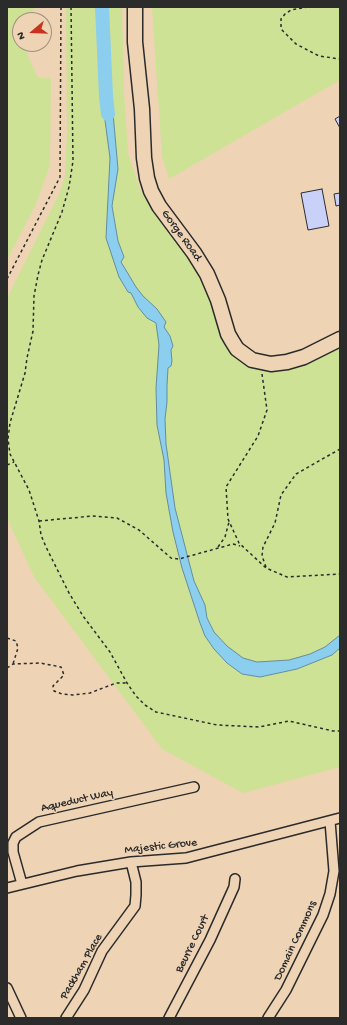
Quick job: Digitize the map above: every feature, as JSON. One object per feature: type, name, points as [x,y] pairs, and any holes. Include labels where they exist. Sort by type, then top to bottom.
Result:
[{"type":"main road","name":"Gorge Road","points":[[135,7],[135,42],[142,109],[144,158],[147,178],[151,191],[159,206],[194,253],[207,274],[218,300],[228,334],[237,349],[252,360],[271,364],[287,362],[304,357],[340,339]]},
{"type":"street","name":"Aqueduct Way","points":[[22,884],[13,852],[13,843],[16,837],[39,822],[194,787]]},
{"type":"street","name":"Majestic Grove","points":[[7,888],[77,871],[131,862],[186,858],[340,818]]},
{"type":"street","name":"Domain Commons","points":[[268,1018],[286,990],[323,915],[330,894],[334,871],[330,821]]},
{"type":"street","name":"Packham Place","points":[[66,1018],[84,990],[102,951],[134,906],[136,882],[131,862]]},
{"type":"street","name":"Beurre Court","points":[[169,1018],[210,940],[234,887],[234,879]]},
{"type":"street","points":[[7,988],[21,1018]]},
{"type":"path","points":[[7,279],[60,177],[61,7]]},
{"type":"path","points":[[70,7],[73,161],[69,186],[62,212],[42,260],[38,275],[34,296],[33,331],[25,373],[10,423],[8,439],[10,454],[30,490],[39,521],[41,535],[69,593],[83,616],[110,652],[127,683],[136,696],[145,705],[156,712],[217,725],[259,727],[289,722],[333,731],[340,731]]},
{"type":"path","points":[[308,7],[291,10],[285,14],[281,19],[281,29],[296,44],[319,56],[340,59]]},
{"type":"path","points":[[218,547],[225,537],[229,521],[226,487],[258,436],[267,410],[261,363]]},
{"type":"path","points":[[266,568],[262,556],[264,547],[275,523],[281,495],[296,474],[340,449]]},
{"type":"path","points":[[7,465],[14,462]]},
{"type":"path","points":[[39,521],[93,516],[116,518],[139,530],[171,558],[179,559],[218,547],[233,544],[241,546]]},
{"type":"path","points":[[229,521],[241,546],[266,568],[287,577],[340,574]]},
{"type":"path","points":[[7,638],[16,641],[18,648],[13,664]]},
{"type":"path","points":[[7,668],[13,664],[40,664],[61,667],[64,676],[53,686],[54,691],[62,694],[73,695],[90,693],[116,683],[127,683]]},
{"type":"green space","points":[[7,7],[36,7],[33,12],[12,12],[12,52],[26,52],[38,78],[51,78],[50,165],[36,204],[7,260]]},
{"type":"green space","points":[[66,7],[122,7],[124,91],[128,153],[141,192],[193,260],[220,324],[261,367],[340,346],[340,767],[243,793],[162,749],[34,577],[7,518],[7,298],[59,194],[65,176],[67,132]]},
{"type":"green space","points":[[152,7],[340,7],[340,80],[169,179],[162,156]]},
{"type":"water","points":[[101,90],[112,102],[118,169],[112,206],[118,241],[124,257],[121,262],[136,287],[157,309],[166,322],[164,327],[170,336],[173,346],[171,350],[171,366],[168,368],[165,419],[166,444],[175,508],[194,581],[205,605],[207,618],[214,632],[227,646],[243,658],[257,662],[289,660],[310,654],[325,647],[340,635],[340,648],[332,655],[297,669],[260,677],[242,674],[227,663],[214,649],[205,636],[200,623],[182,568],[173,532],[166,493],[164,460],[157,425],[156,388],[159,345],[156,323],[147,318],[138,307],[131,293],[128,292],[119,277],[106,238],[110,158]]},
{"type":"building","points":[[340,116],[340,128],[335,119]]},
{"type":"building","points":[[322,189],[329,226],[308,230],[301,193]]},
{"type":"building","points":[[340,193],[340,205],[336,206],[334,194]]},
{"type":"waterway","points":[[102,7],[108,114]]}]
